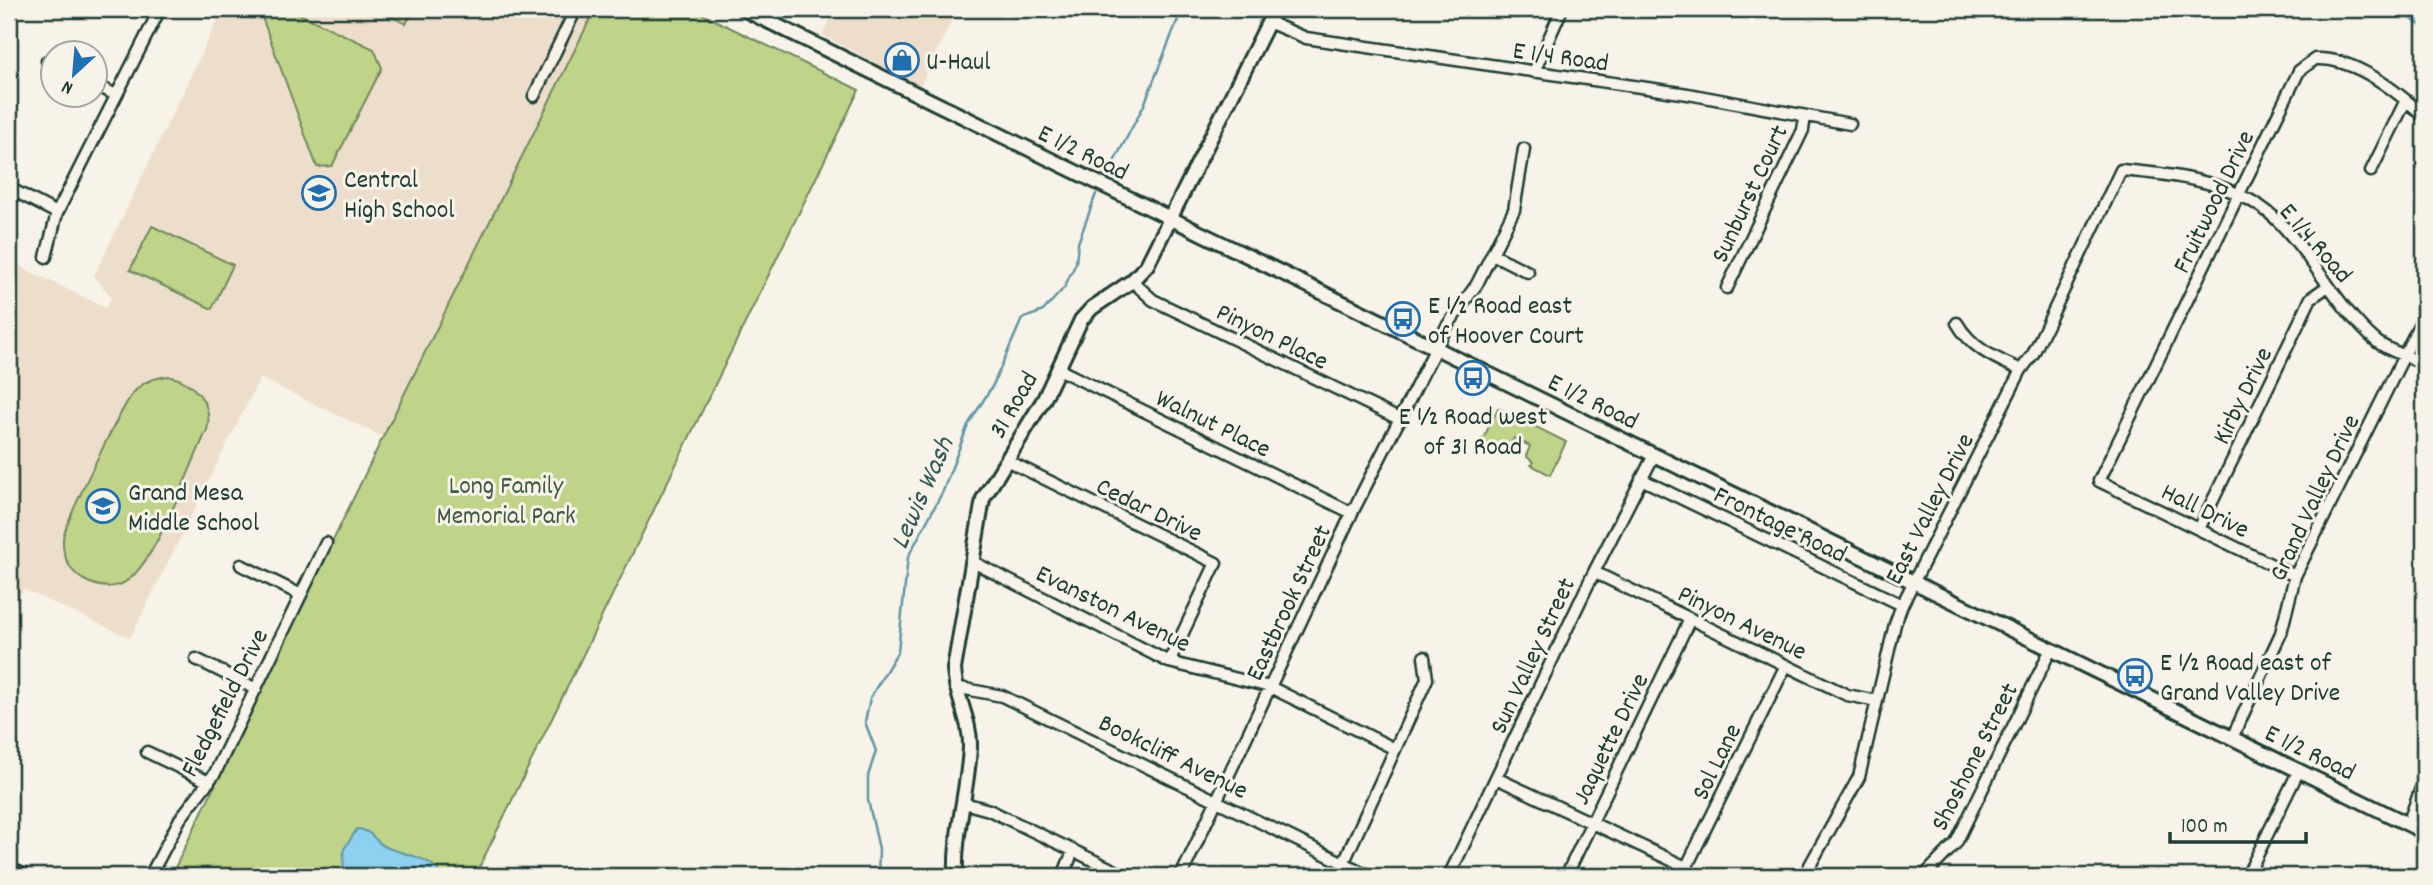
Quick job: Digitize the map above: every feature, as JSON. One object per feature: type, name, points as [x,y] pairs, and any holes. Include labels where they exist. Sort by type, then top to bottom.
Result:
[{"type":"main road","name":"E 1/2 Road","points":[[743,9],[2424,832]]},
{"type":"main road","name":"31 Road","points":[[956,876],[970,745],[968,727],[955,687],[956,651],[983,499],[1044,399],[1081,320],[1091,308],[1132,281],[1147,265],[1275,9]]},
{"type":"main road","points":[[9,870],[22,876]]},
{"type":"street","points":[[46,257],[57,213],[160,9]]},
{"type":"street","points":[[534,96],[576,9]]},
{"type":"street","points":[[1534,72],[1562,9]]},
{"type":"street","name":"E 1/4 Road","points":[[1268,22],[1306,38],[1605,82],[1850,124]]},
{"type":"street","name":"Fruitwood Drive","points":[[2099,481],[2299,71],[2308,63],[2324,59],[2337,61],[2381,83],[2424,116]]},
{"type":"street","points":[[108,91],[116,95]]},
{"type":"street","points":[[2371,171],[2406,100]]},
{"type":"street","name":"Sunburst Court","points":[[1727,288],[1803,130],[1805,116]]},
{"type":"street","name":"Eastbrook Street","points":[[1181,876],[1352,513],[1436,348],[1492,254],[1514,209],[1524,149]]},
{"type":"street","name":"E 1/4 Road","points":[[2121,170],[2199,180],[2238,196],[2280,223],[2328,286],[2377,342],[2424,364]]},
{"type":"street","name":"East Valley Drive","points":[[1804,876],[1860,777],[1895,624],[1902,605],[2021,370],[2033,354],[2121,170]]},
{"type":"street","points":[[9,188],[57,213]]},
{"type":"street","points":[[1492,254],[1528,272]]},
{"type":"street","name":"Pinyon Place","points":[[1132,281],[1153,300],[1401,420]]},
{"type":"street","name":"Kirby Drive","points":[[2199,529],[2311,298],[2328,286]]},
{"type":"street","name":"Grand Valley Drive","points":[[2232,738],[2281,633],[2295,576],[2424,315]]},
{"type":"street","points":[[1957,323],[1965,337],[1982,352],[2021,370]]},
{"type":"street","name":"Walnut Place","points":[[1058,369],[1352,513]]},
{"type":"street","name":"Sun Valley Street","points":[[1449,876],[1594,572],[1654,455]]},
{"type":"street","name":"Cedar Drive","points":[[1006,460],[1216,563],[1169,662]]},
{"type":"street","name":"Frontage Road","points":[[1641,479],[1902,605]]},
{"type":"street","name":"Hall Drive","points":[[2099,481],[2295,576]]},
{"type":"street","name":"Fledgefield Drive","points":[[150,876],[180,819],[209,782],[326,543]]},
{"type":"street","name":"Evanston Avenue","points":[[971,561],[1169,662],[1270,687],[1395,749]]},
{"type":"street","points":[[241,565],[301,595]]},
{"type":"street","name":"Pinyon Avenue","points":[[1594,572],[1847,695],[1877,701]]},
{"type":"street","name":"Jaquette Drive","points":[[1566,876],[1690,619]]},
{"type":"street","name":"Shoshone Street","points":[[1924,876],[1956,843],[2051,649]]},
{"type":"street","points":[[1343,864],[1427,679],[1424,657]]},
{"type":"street","points":[[196,659],[256,689]]},
{"type":"street","name":"Sol Lane","points":[[1684,871],[1786,665]]},
{"type":"street","name":"Bookcliff Avenue","points":[[955,687],[1002,696],[1370,876]]},
{"type":"street","points":[[147,752],[209,782]]},
{"type":"street","points":[[2247,876],[2299,770]]},
{"type":"street","points":[[1496,778],[1591,822],[1684,871]]},
{"type":"street","points":[[2408,824],[2424,780]]},
{"type":"street","points":[[964,803],[989,810],[1126,876]]},
{"type":"street","points":[[1063,876],[1073,851]]},
{"type":"shaded area","name":"Central High School","points":[[223,9],[595,9],[383,437],[260,378],[130,638],[23,589],[9,617],[9,261],[106,308],[111,297],[94,276]]},
{"type":"shaded area","name":"U-Haul","points":[[835,9],[957,9],[920,86],[822,35]]},
{"type":"green space","points":[[259,9],[289,9],[374,49],[382,68],[332,166],[317,167]]},
{"type":"green space","points":[[376,9],[414,9],[406,24]]},
{"type":"green space","name":"Long Family Memorial Park","points":[[595,9],[692,9],[859,90],[475,876],[171,876],[383,437]]},
{"type":"green space","points":[[152,226],[233,265],[212,309],[130,270]]},
{"type":"green space","points":[[168,376],[186,383],[200,395],[207,411],[207,430],[172,511],[139,569],[119,585],[109,587],[93,584],[77,575],[66,559],[63,539],[66,529],[95,464],[135,391],[146,382]]},
{"type":"green space","points":[[1498,408],[1566,442],[1550,475],[1531,465],[1533,462],[1526,456],[1530,446],[1514,438],[1509,447],[1498,449],[1482,441]]},
{"type":"water","points":[[2397,9],[2424,9],[2424,28]]},
{"type":"water","points":[[357,829],[369,833],[384,846],[424,860],[442,876],[343,876],[344,849]]},
{"type":"waterway","name":"Lewis Wash","points":[[1107,175],[1144,105],[1182,9]]},
{"type":"waterway","name":"Lewis Wash","points":[[878,876],[879,849],[868,800],[868,776],[876,751],[865,722],[870,698],[898,651],[908,557],[943,491],[968,425],[993,385],[1022,319],[1043,311],[1064,288],[1076,263],[1078,243],[1096,194]]},
{"type":"place","name":"U-Haul","points":[[902,60]]},
{"type":"place","name":"Central High School","points":[[319,193]]},
{"type":"place","name":"E ½ Road east of Hoover Court","points":[[1403,319]]},
{"type":"place","name":"E ½ Road west of 31 Road","points":[[1473,378]]},
{"type":"place","name":"Grand Mesa Middle School","points":[[103,506]]},
{"type":"place","name":"E ½ Road east of Grand Valley Drive","points":[[2135,676]]}]
